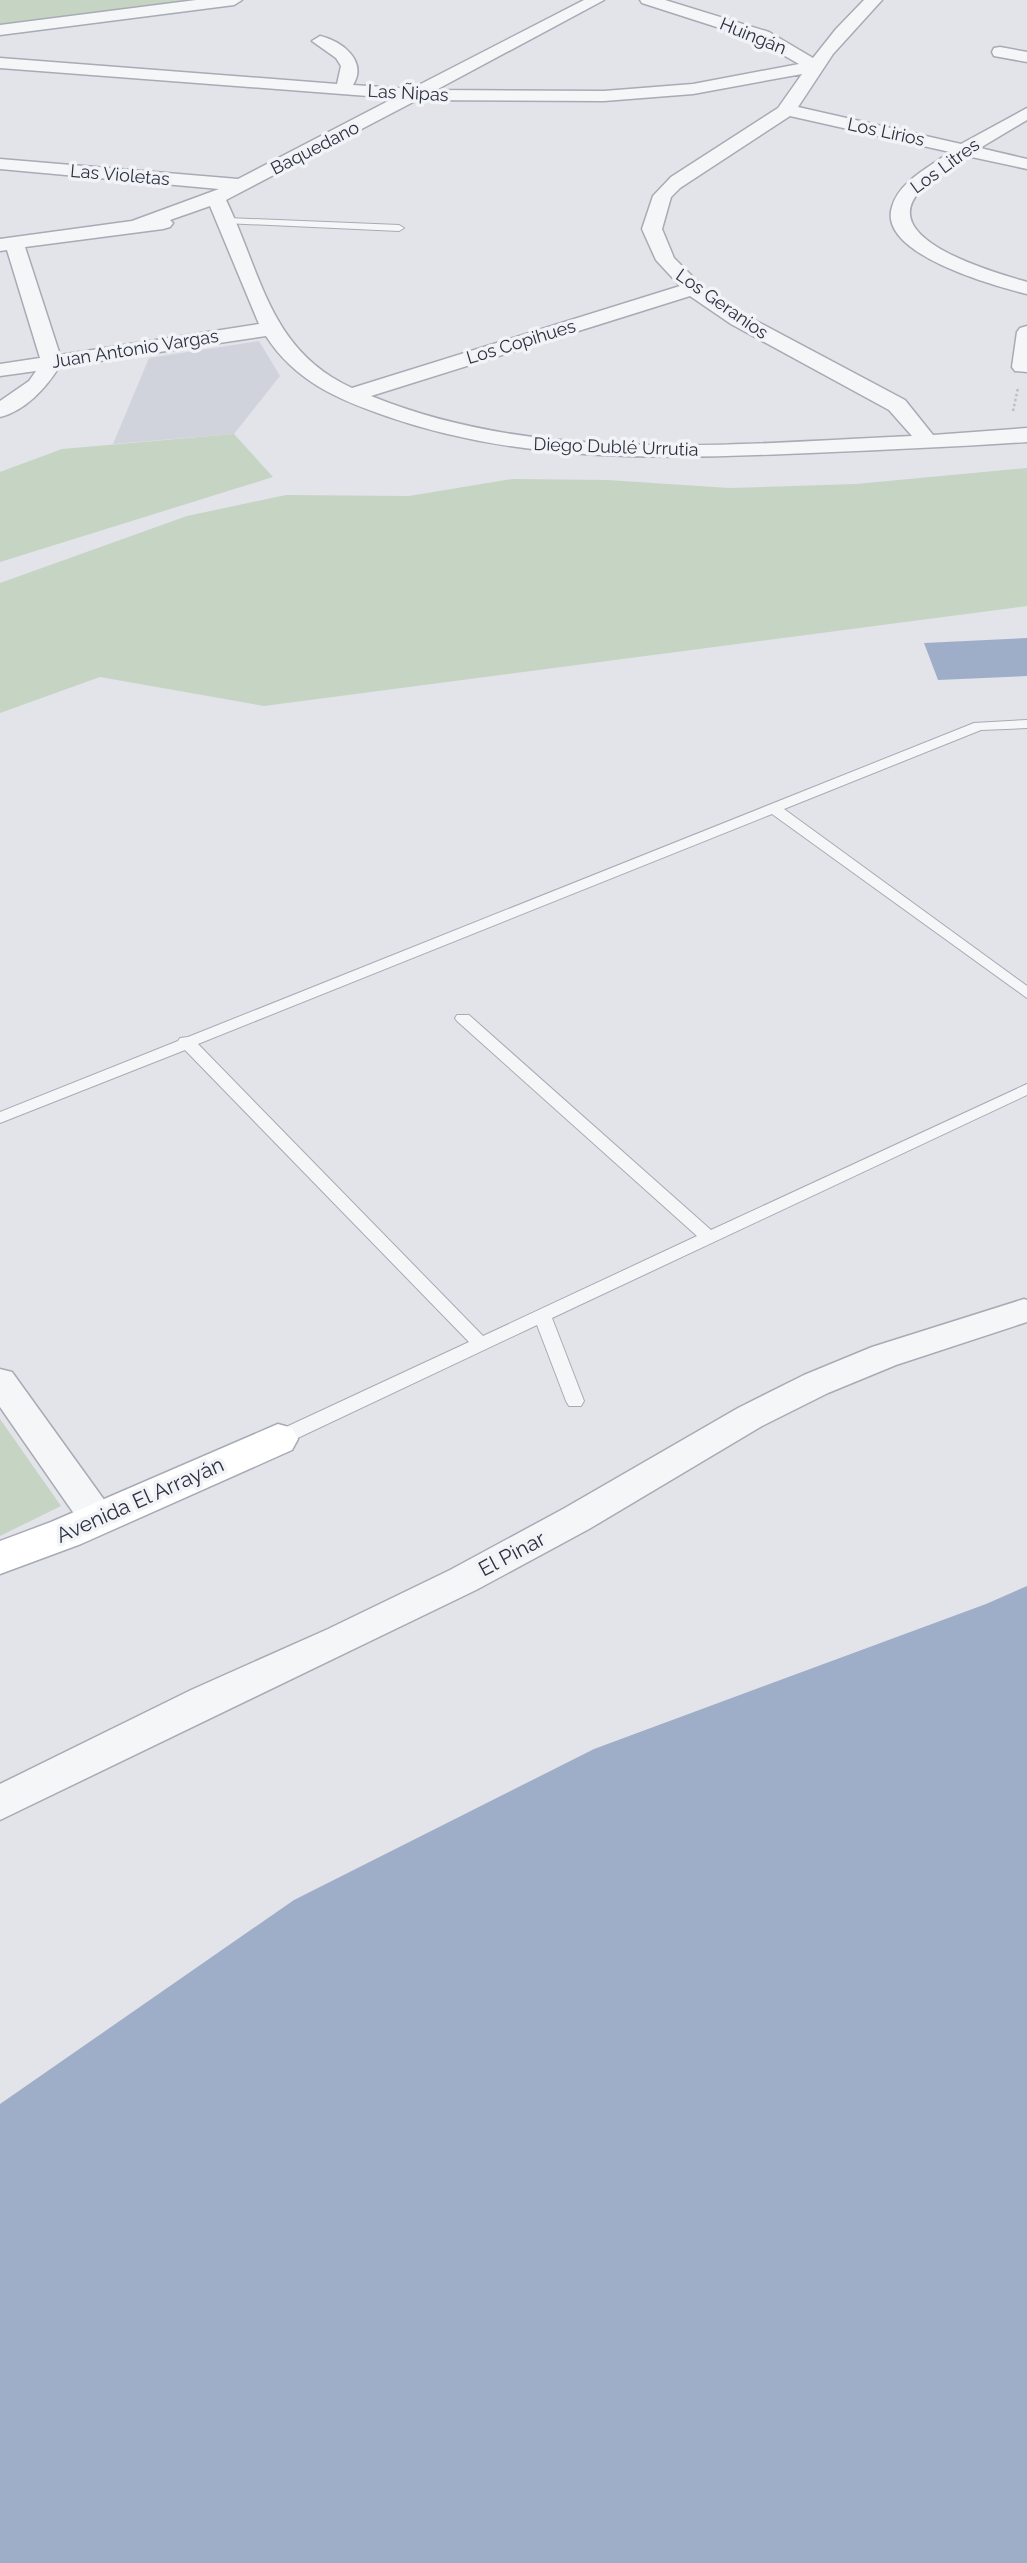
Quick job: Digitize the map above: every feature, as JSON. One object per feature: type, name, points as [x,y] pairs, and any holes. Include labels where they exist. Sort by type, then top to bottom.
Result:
[{"type":"street","points":[[0,30],[233,0]]},
{"type":"street","name":"Baquedano","points":[[140,224],[216,198],[241,186],[596,0]]},
{"type":"street","name":"Huingán","points":[[648,0],[763,36],[815,65]]},
{"type":"street","name":"Los Geranios","points":[[874,0],[815,65],[786,110],[670,186],[656,205],[652,226],[658,251],[672,270],[693,288],[791,349],[873,389],[916,422],[927,442]]},
{"type":"street","points":[[320,41],[337,49],[350,63],[351,75],[342,89]]},
{"type":"street","points":[[1000,52],[1027,57]]},
{"type":"street","name":"Las Ñipas","points":[[0,63],[418,95],[574,97],[721,85],[815,65]]},
{"type":"street","name":"Los Lirios","points":[[786,110],[1027,164]]},
{"type":"street","name":"Los Litres","points":[[1027,113],[964,150],[905,195],[898,212],[900,221],[912,238],[932,253],[997,280],[1027,288]]},
{"type":"street","name":"Las Violetas","points":[[0,164],[241,186]]},
{"type":"street","name":"Diego Dublé Urrutia","points":[[216,198],[228,221],[270,329],[299,363],[350,396],[389,411],[450,429],[560,447],[746,450],[927,442]]},
{"type":"street","name":"Baquedano","points":[[7,244],[140,224],[228,221]]},
{"type":"street","points":[[0,411],[37,385],[52,362],[7,244]]},
{"type":"street","name":"Los Copihues","points":[[350,396],[693,288]]},
{"type":"street","name":"Juan Antonio Vargas","points":[[0,370],[270,329]]},
{"type":"street","points":[[1022,367],[1027,332]]},
{"type":"street","points":[[927,442],[1017,436]]},
{"type":"street","name":"El Pinar","points":[[0,1802],[205,1700],[341,1640],[463,1580],[576,1519],[750,1417],[816,1384],[884,1356],[1024,1311]]},
{"type":"street","points":[[0,1381],[97,1518]]},
{"type":"street","name":"Avenida El Arrayán","points":[[0,1558],[33,1547],[278,1439]]},
{"type":"lane","points":[[228,221],[398,228]]},
{"type":"lane","points":[[0,1118],[186,1041],[979,726],[1027,724]]},
{"type":"lane","points":[[773,808],[1027,993]]},
{"type":"lane","points":[[463,1018],[709,1237]]},
{"type":"lane","points":[[186,1041],[481,1344]]},
{"type":"lane","points":[[278,1439],[1027,1089]]},
{"type":"lane","points":[[542,1315],[576,1401]]},
{"type":"path","points":[[1017,436],[1022,367]]},
{"type":"shaded area","points":[[259,341],[280,376],[234,434],[113,444],[149,358]]},
{"type":"green space","points":[[0,0],[196,0],[0,26]]},
{"type":"green space","points":[[234,434],[273,477],[0,562],[0,472],[62,449]]},
{"type":"green space","points":[[1027,468],[1027,606],[264,706],[100,677],[0,713],[0,583],[187,516],[286,495],[409,496],[512,479],[608,480],[729,488],[856,484]]},
{"type":"green space","points":[[0,1419],[61,1506],[0,1536]]},
{"type":"water","points":[[1027,638],[1027,676],[938,680],[924,643]]},
{"type":"water","points":[[1027,1586],[1027,2563],[0,2563],[0,2104],[294,1900],[594,1749],[986,1604]]}]
